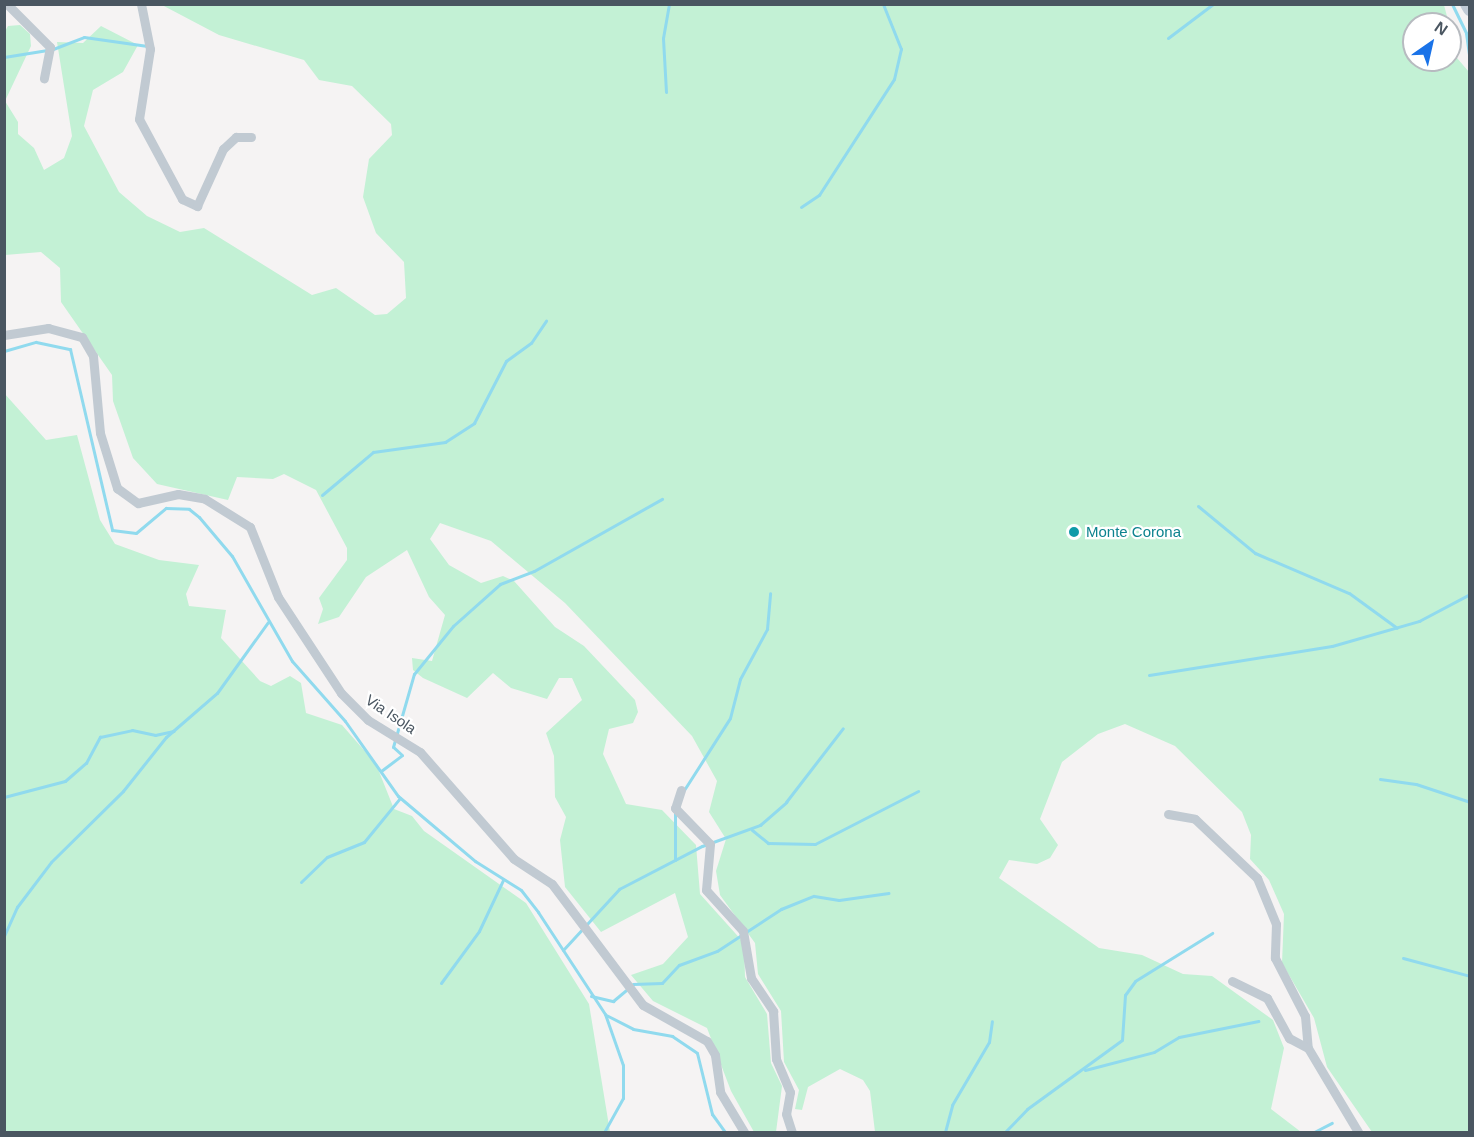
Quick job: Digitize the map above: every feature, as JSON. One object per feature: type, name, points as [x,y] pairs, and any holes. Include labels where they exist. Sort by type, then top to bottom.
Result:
[{"type":"main road","points":[[1467,4],[1470,9]]},
{"type":"street","points":[[7,4],[50,47],[44,78]]},
{"type":"street","points":[[141,4],[150,49],[139,119],[182,199],[197,206],[224,149],[236,137],[251,137]]},
{"type":"street","name":"Via Isola","points":[[4,335],[59,328],[82,337],[93,356],[100,433],[117,488],[138,503],[190,495],[221,506],[250,527],[278,597],[341,693],[368,720],[420,752],[514,859],[552,884],[643,1005],[707,1041],[715,1055],[720,1092],[744,1132]]},
{"type":"street","points":[[681,790],[675,808],[710,844],[706,890],[743,931],[751,978],[773,1011],[776,1059],[790,1092],[786,1114],[792,1132]]},
{"type":"street","points":[[1168,814],[1195,819],[1257,878],[1276,924],[1275,958],[1305,1016],[1308,1048],[1358,1132]]},
{"type":"street","points":[[1232,981],[1267,998],[1289,1038],[1308,1048]]},
{"type":"green space","points":[[162,5],[1444,5],[1446,12],[1402,12],[1402,72],[1462,72],[1462,64],[1469,72],[1469,1132],[1372,1132],[1327,1067],[1314,1018],[1282,963],[1284,914],[1269,880],[1250,859],[1251,835],[1242,812],[1175,746],[1125,724],[1098,734],[1062,762],[1040,819],[1058,845],[1050,858],[1037,864],[1009,860],[999,878],[1099,948],[1142,955],[1183,974],[1212,976],[1273,1020],[1284,1048],[1271,1109],[1301,1132],[875,1132],[870,1091],[863,1080],[840,1069],[808,1087],[802,1110],[795,1109],[799,1090],[784,1062],[781,1011],[758,974],[755,943],[720,895],[716,871],[726,839],[709,812],[717,781],[692,736],[565,603],[491,541],[440,523],[430,539],[449,565],[481,583],[503,576],[514,581],[555,627],[584,646],[635,700],[638,712],[633,723],[609,729],[603,754],[626,804],[662,810],[696,845],[700,894],[744,943],[745,977],[767,1014],[771,1063],[782,1086],[776,1132],[754,1132],[731,1091],[707,1028],[653,1001],[631,975],[663,964],[688,937],[675,893],[601,932],[565,887],[560,840],[566,817],[555,797],[554,756],[546,733],[582,700],[572,678],[559,678],[547,699],[511,688],[493,673],[467,698],[423,678],[413,670],[412,658],[432,661],[445,615],[429,597],[407,550],[366,577],[339,617],[318,624],[323,609],[319,598],[347,560],[347,548],[316,490],[284,474],[273,479],[237,477],[228,500],[157,484],[133,458],[113,401],[112,375],[61,302],[60,268],[41,252],[5,255],[4,33],[8,26],[20,25],[30,34],[31,46],[5,101],[18,122],[18,134],[34,148],[44,170],[64,158],[72,136],[57,42],[83,43],[101,26],[138,45],[123,72],[93,90],[84,126],[119,192],[147,216],[180,232],[204,228],[312,295],[336,288],[375,315],[387,314],[406,298],[404,262],[376,233],[363,197],[369,159],[392,135],[391,124],[352,86],[319,80],[304,60],[219,35]]},
{"type":"green space","points":[[4,393],[46,440],[77,435],[100,520],[115,544],[159,560],[199,565],[186,594],[189,606],[226,610],[221,638],[260,681],[271,686],[290,676],[301,683],[306,713],[342,725],[376,764],[394,809],[412,816],[424,831],[526,903],[589,1004],[610,1132],[5,1132]]},
{"type":"waterway","points":[[666,92],[663,38],[669,4]]},
{"type":"waterway","points":[[801,207],[819,195],[894,79],[901,49],[883,4]]},
{"type":"waterway","points":[[1168,38],[1213,4]]},
{"type":"waterway","points":[[1452,4],[1466,33],[1470,63]]},
{"type":"waterway","points":[[53,49],[84,37],[147,46]]},
{"type":"waterway","points":[[4,57],[47,50]]},
{"type":"waterway","points":[[322,495],[373,452],[445,442],[474,423],[506,361],[531,343],[546,321]]},
{"type":"waterway","points":[[4,351],[36,342],[70,349],[112,530],[136,533],[166,508],[189,509],[199,517],[232,556],[292,661],[345,721],[398,796],[475,861],[521,890],[538,912],[605,1014],[623,1065],[623,1098],[604,1132]]},
{"type":"waterway","points":[[381,771],[402,755],[393,747],[414,674],[453,626],[500,584],[534,571],[662,499]]},
{"type":"waterway","points":[[1198,506],[1255,553],[1349,593],[1397,628]]},
{"type":"waterway","points":[[684,790],[730,718],[740,679],[767,629],[770,593]]},
{"type":"waterway","points":[[1149,675],[1332,646],[1419,621],[1470,594]]},
{"type":"waterway","points":[[4,936],[17,907],[51,862],[123,791],[166,737],[217,693],[268,622]]},
{"type":"waterway","points":[[563,950],[619,889],[702,846],[760,825],[786,802],[843,728]]},
{"type":"waterway","points":[[4,797],[65,781],[86,763],[100,737],[132,730],[155,735],[174,731]]},
{"type":"waterway","points":[[1380,779],[1416,784],[1470,802]]},
{"type":"waterway","points":[[752,830],[768,843],[815,844],[918,791]]},
{"type":"waterway","points":[[301,882],[327,857],[364,842],[400,798]]},
{"type":"waterway","points":[[675,813],[675,860]]},
{"type":"waterway","points":[[441,983],[479,931],[503,880]]},
{"type":"waterway","points":[[591,996],[613,1001],[633,984],[662,983],[679,965],[717,951],[781,909],[814,896],[839,900],[889,893]]},
{"type":"waterway","points":[[1005,1132],[1027,1109],[1122,1040],[1125,995],[1135,981],[1212,933]]},
{"type":"waterway","points":[[1403,958],[1470,976]]},
{"type":"waterway","points":[[606,1015],[633,1029],[672,1036],[697,1053],[712,1114],[725,1132]]},
{"type":"waterway","points":[[945,1132],[952,1105],[989,1042],[992,1021]]},
{"type":"waterway","points":[[1085,1070],[1154,1052],[1179,1037],[1258,1021]]},
{"type":"waterway","points":[[1314,1132],[1332,1123]]},
{"type":"place","name":"Monte Corona","points":[[1074,532]]}]
